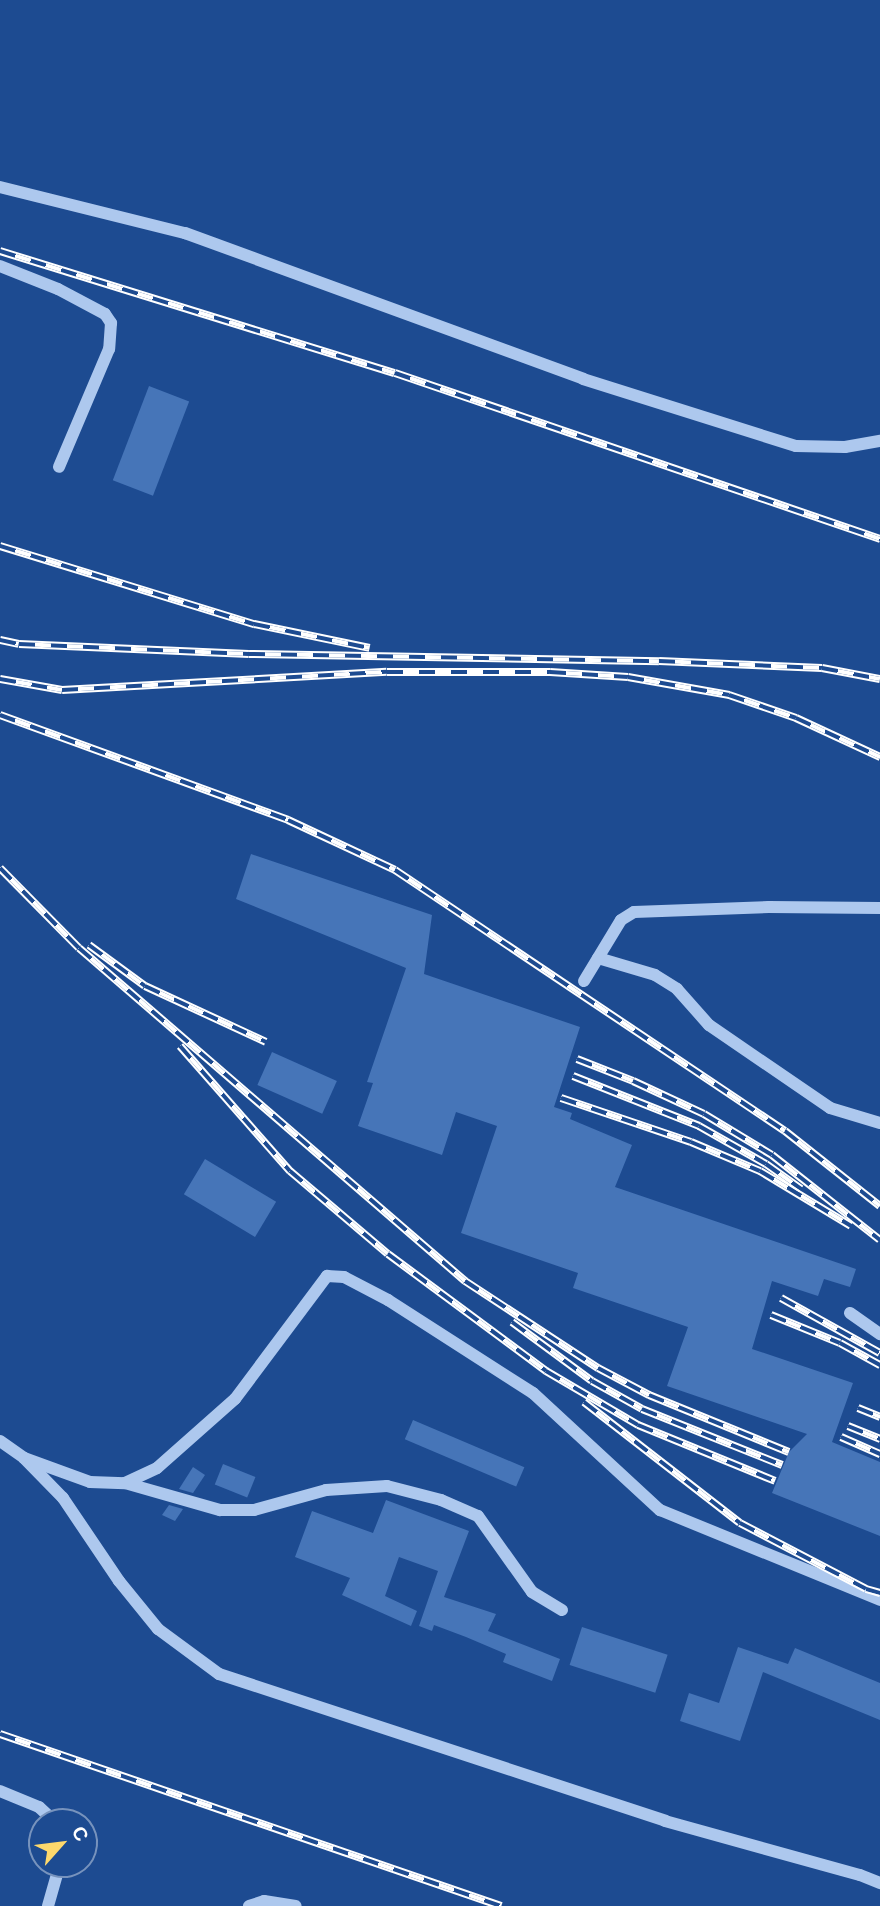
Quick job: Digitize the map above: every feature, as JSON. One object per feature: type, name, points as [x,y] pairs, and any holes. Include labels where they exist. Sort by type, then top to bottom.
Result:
[{"type":"street","points":[[0,187],[185,233],[583,379],[796,446],[845,447],[880,441]]},
{"type":"street","points":[[0,266],[58,289],[105,314],[111,323],[109,349],[59,467]]},
{"type":"street","points":[[584,981],[621,920],[634,912],[769,907],[880,908]]},
{"type":"street","points":[[598,958],[655,975],[677,989],[709,1025],[831,1108],[880,1123]]},
{"type":"street","points":[[125,1483],[157,1468],[209,1424],[258,1371],[327,1276],[344,1277],[388,1300],[533,1393],[660,1510],[880,1600]]},
{"type":"street","points":[[849,1313],[880,1334]]},
{"type":"street","points":[[0,1441],[24,1458],[63,1498],[119,1581],[158,1629],[219,1674],[665,1821],[860,1875],[880,1883]]},
{"type":"street","points":[[24,1458],[90,1482],[125,1483],[174,1494],[220,1510],[254,1510],[326,1490],[387,1486],[440,1500],[478,1516],[532,1592],[562,1610]]},
{"type":"street","points":[[0,1791],[40,1808]]},
{"type":"street","points":[[48,1906],[56,1878]]},
{"type":"street","points":[[249,1906],[264,1901],[296,1906]]},
{"type":"building","points":[[149,386],[189,401],[153,496],[113,480]]},
{"type":"building","points":[[251,854],[432,915],[424,974],[580,1027],[554,1107],[572,1113],[570,1119],[632,1145],[615,1187],[856,1269],[850,1287],[824,1279],[818,1296],[772,1281],[752,1349],[853,1383],[832,1442],[880,1462],[880,1536],[772,1493],[789,1452],[807,1434],[667,1386],[688,1327],[573,1288],[578,1273],[461,1233],[497,1126],[456,1112],[442,1155],[358,1126],[373,1083],[367,1082],[406,968],[236,899]]},
{"type":"building","points":[[272,1052],[337,1081],[322,1114],[257,1085]]},
{"type":"building","points":[[205,1159],[276,1202],[255,1237],[184,1194]]},
{"type":"building","points":[[413,1420],[524,1467],[516,1487],[405,1439]]},
{"type":"building","points":[[223,1464],[255,1477],[247,1498],[215,1484]]},
{"type":"building","points":[[193,1467],[205,1475],[193,1493],[179,1489]]},
{"type":"building","points":[[386,1500],[469,1531],[444,1597],[496,1614],[488,1631],[560,1659],[552,1681],[503,1662],[506,1654],[466,1637],[434,1625],[432,1631],[419,1626],[438,1571],[399,1557],[385,1596],[417,1611],[411,1626],[342,1595],[350,1578],[295,1557],[312,1511],[373,1533]]},
{"type":"building","points":[[169,1505],[183,1509],[175,1521],[162,1515]]},
{"type":"building","points":[[582,1627],[668,1655],[655,1693],[570,1665]]},
{"type":"building","points":[[738,1647],[788,1664],[795,1648],[880,1683],[880,1720],[763,1672],[740,1741],[680,1721],[689,1693],[719,1703]]},
{"type":"railway","points":[[0,251],[395,373],[880,539]]},
{"type":"railway","points":[[0,546],[254,624],[370,648]]},
{"type":"railway","points":[[0,640],[19,644],[249,654],[659,661],[822,668],[880,679]]},
{"type":"railway","points":[[0,679],[62,690],[387,672],[550,672],[628,677],[729,695],[796,718],[880,757]]},
{"type":"railway","points":[[0,715],[288,820],[395,870],[785,1131],[880,1206]]},
{"type":"railway","points":[[0,868],[79,948],[465,1281],[598,1368],[649,1395],[789,1452]]},
{"type":"railway","points":[[89,945],[145,986],[266,1042]]},
{"type":"railway","points":[[180,1046],[290,1171],[388,1254],[546,1371],[638,1425],[775,1481]]},
{"type":"railway","points":[[577,1059],[704,1114],[772,1155],[880,1240]]},
{"type":"railway","points":[[573,1076],[699,1126],[766,1164],[801,1189]]},
{"type":"railway","points":[[561,1098],[691,1142],[760,1171],[851,1226]]},
{"type":"railway","points":[[781,1298],[880,1353]]},
{"type":"railway","points":[[771,1315],[840,1343],[880,1365]]},
{"type":"railway","points":[[512,1322],[592,1381],[642,1409],[782,1465]]},
{"type":"railway","points":[[584,1402],[740,1523],[866,1589],[880,1593]]},
{"type":"railway","points":[[858,1408],[880,1417]]},
{"type":"railway","points":[[848,1426],[880,1439]]},
{"type":"railway","points":[[841,1437],[880,1454]]},
{"type":"railway","points":[[0,1734],[501,1906]]}]
